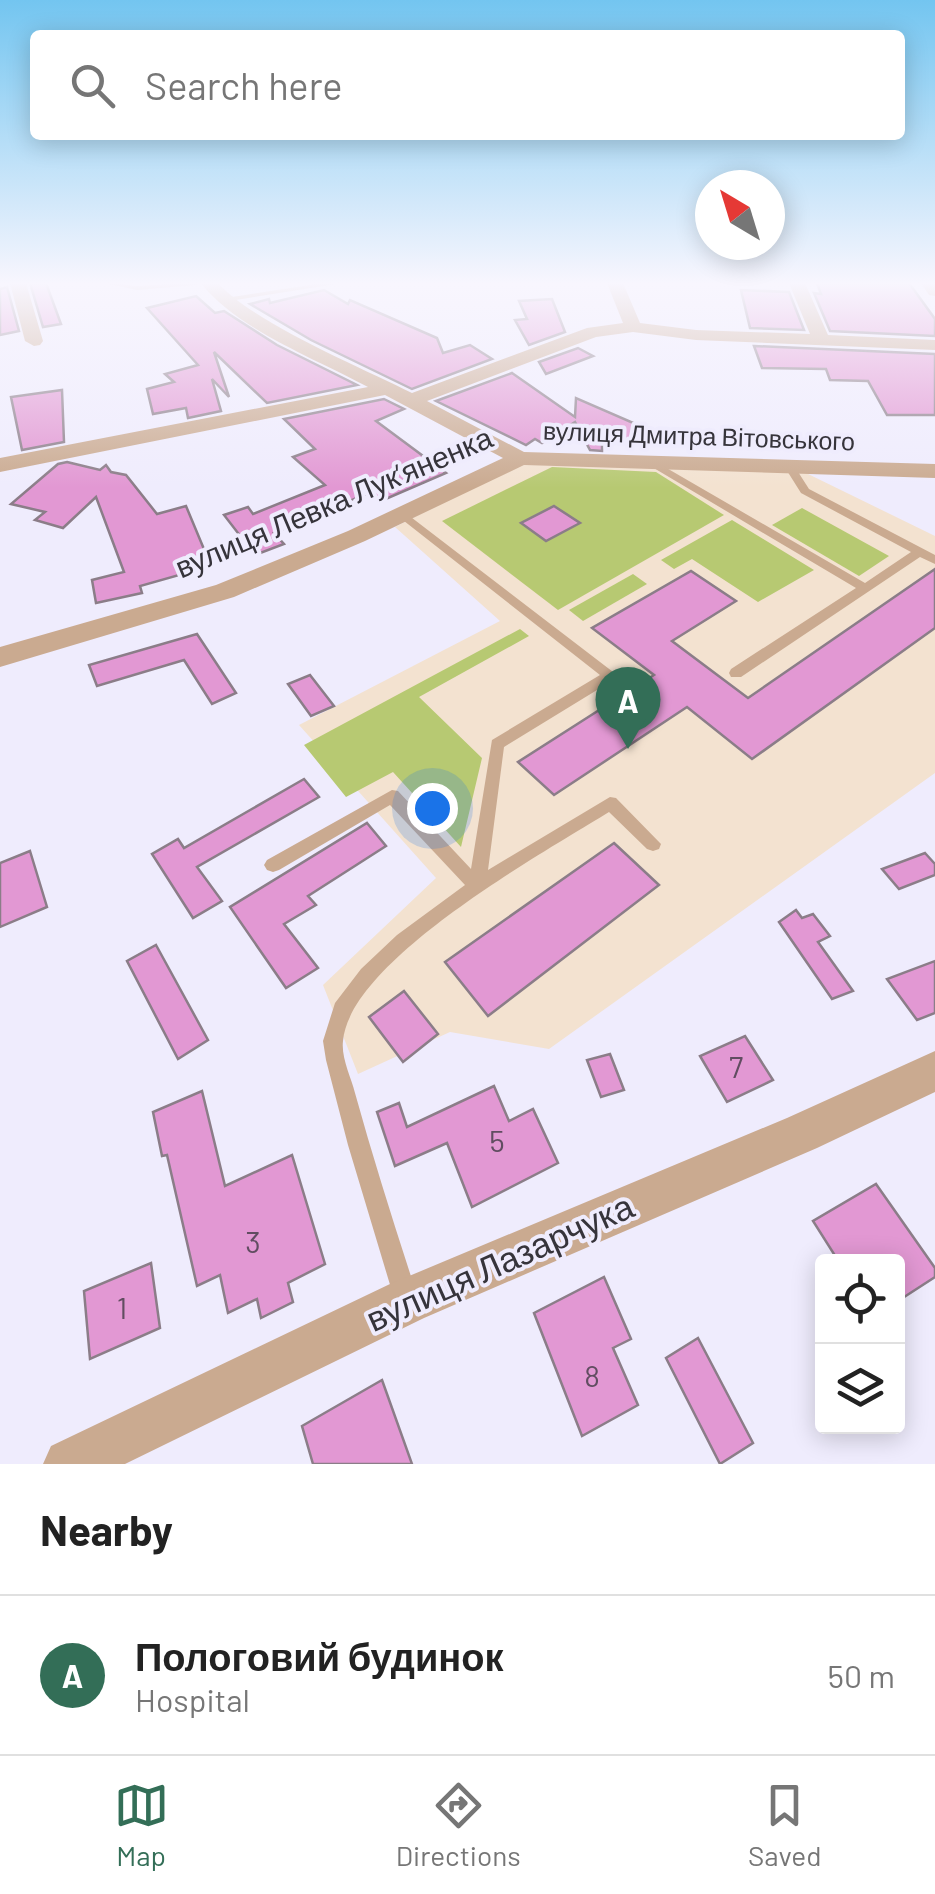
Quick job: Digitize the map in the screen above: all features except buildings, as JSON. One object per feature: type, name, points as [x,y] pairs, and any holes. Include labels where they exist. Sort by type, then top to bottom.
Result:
[{"type":"street","name":"вулиця Дмитра Вітовського","points":[[321,351],[520,458],[935,471]]},
{"type":"street","points":[[410,401],[542,351]]},
{"type":"street","points":[[0,465],[386,389]]},
{"type":"street","name":"вулиця Левка Лукʼяненка","points":[[0,657],[129,623],[236,587],[403,515],[520,458]]},
{"type":"street","name":"вулиця Лазарчука","points":[[69,1464],[407,1300],[802,1133],[935,1071]]},
{"type":"lane","points":[[651,462],[866,589]]},
{"type":"lane","points":[[788,466],[806,491],[935,560]]},
{"type":"lane","points":[[403,515],[610,675],[496,744],[477,886]]},
{"type":"lane","points":[[736,673],[920,552]]},
{"type":"lane","points":[[273,865],[392,796],[477,886]]},
{"type":"lane","points":[[407,1300],[352,1121],[333,1040],[346,998],[376,963],[477,886],[610,803],[652,844]]},
{"type":"shaded area","points":[[522,462],[804,472],[935,536],[935,773],[549,1049],[450,1032],[358,1074],[323,985],[436,878],[299,725],[500,621],[395,527]]},
{"type":"green space","points":[[552,467],[656,472],[724,515],[558,610],[442,521]]},
{"type":"green space","points":[[802,508],[889,556],[859,576],[772,525]]},
{"type":"green space","points":[[732,520],[814,570],[758,602],[692,559],[674,569],[661,560]]},
{"type":"green space","points":[[633,574],[647,584],[583,621],[569,610]]},
{"type":"green space","points":[[520,629],[529,636],[419,697],[482,758],[461,847],[393,772],[346,797],[304,745]]},
{"type":"place","name":"Пологовий будинок","points":[[628,749]]}]
